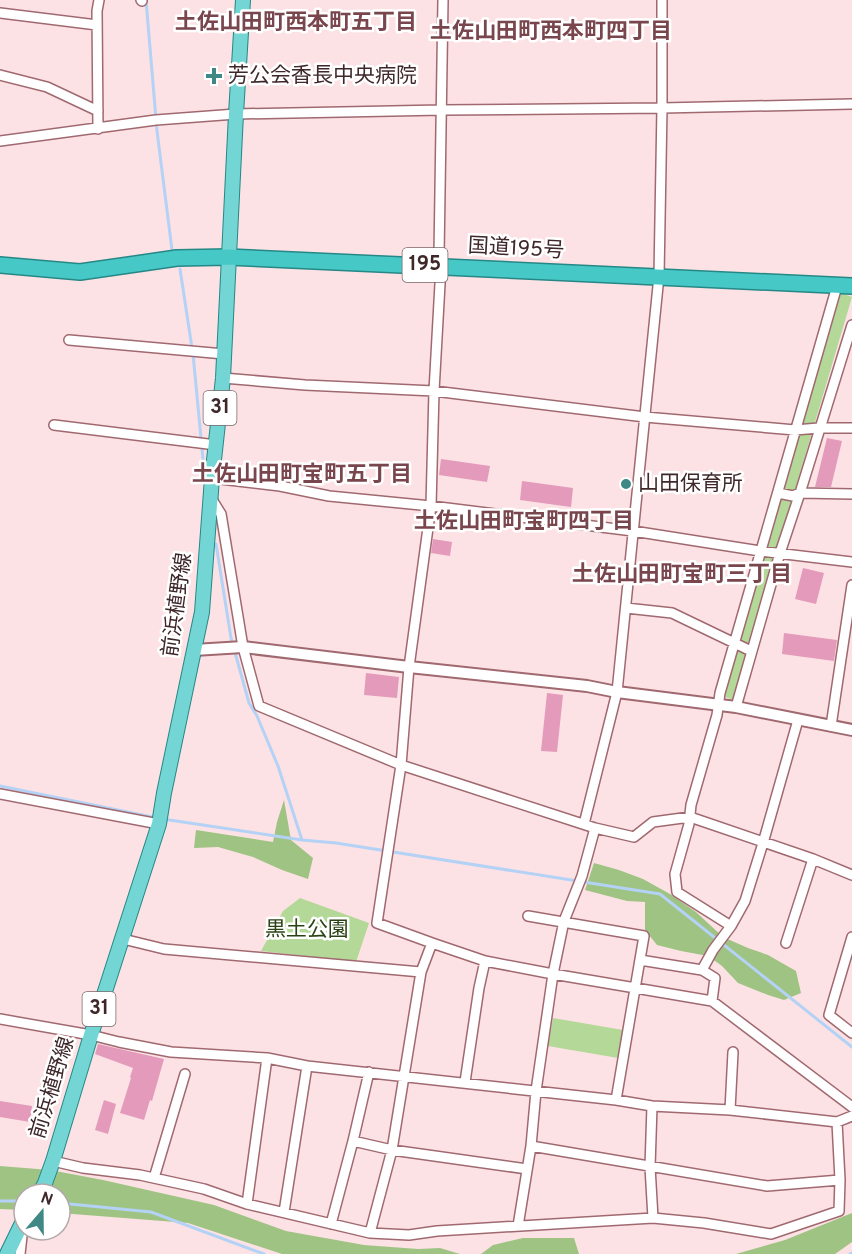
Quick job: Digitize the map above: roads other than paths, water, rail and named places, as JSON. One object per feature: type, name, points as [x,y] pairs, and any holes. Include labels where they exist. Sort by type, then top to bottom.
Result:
[{"type":"highway","name":"国道195号","points":[[0,265],[80,272],[177,258],[228,256],[844,286]]},
{"type":"main road","name":"前浜植野線","points":[[45,1182],[160,818],[202,612],[212,478],[206,444],[223,378],[243,0]]},
{"type":"street","points":[[98,129],[97,25],[99,0]]},
{"type":"street","points":[[584,824],[616,692],[659,276],[662,0]]},
{"type":"street","points":[[443,2],[439,255],[441,266],[431,506],[409,667],[401,765],[377,923],[485,961],[712,1001],[852,1107]]},
{"type":"street","points":[[0,13],[97,25]]},
{"type":"street","points":[[0,75],[47,87],[98,111]]},
{"type":"street","points":[[0,141],[156,120],[236,114],[852,104]]},
{"type":"street","points":[[731,926],[677,891],[675,874],[717,715],[720,693],[760,550],[795,430],[844,286]]},
{"type":"street","points":[[736,707],[780,553],[852,326]]},
{"type":"street","points":[[69,340],[224,354]]},
{"type":"street","points":[[223,378],[434,392],[645,417],[795,430],[852,428]]},
{"type":"street","points":[[54,425],[206,444]]},
{"type":"street","points":[[212,478],[280,486],[329,496],[633,531],[852,562]]},
{"type":"street","points":[[778,493],[793,496],[800,493],[852,494]]},
{"type":"street","points":[[210,498],[222,514],[237,647],[259,706],[401,765],[595,828],[634,837],[653,822],[690,817],[813,859],[852,875]]},
{"type":"street","points":[[831,726],[852,585]]},
{"type":"street","points":[[626,608],[672,613],[751,651]]},
{"type":"street","points":[[194,650],[237,647],[587,686],[616,692],[736,707],[852,730]]},
{"type":"street","points":[[702,970],[745,902],[798,720]]},
{"type":"street","points":[[0,794],[160,818]]},
{"type":"street","points":[[518,1226],[531,1146],[536,1091],[553,974],[564,921],[582,876],[595,828]]},
{"type":"street","points":[[786,943],[813,859]]},
{"type":"street","points":[[528,916],[644,936],[615,1100]]},
{"type":"street","points":[[852,937],[829,1015],[852,1033]]},
{"type":"street","points":[[123,939],[164,949],[421,972]]},
{"type":"street","points":[[370,1233],[392,1150],[421,972],[432,943]]},
{"type":"street","points":[[640,960],[702,970],[715,978],[712,1001]]},
{"type":"street","points":[[465,1082],[485,961]]},
{"type":"street","points":[[0,1019],[171,1052],[267,1058],[307,1066],[465,1082],[651,1106],[730,1110],[837,1122],[852,1116]]},
{"type":"street","points":[[730,1110],[733,1052]]},
{"type":"street","points":[[246,1204],[267,1058]]},
{"type":"street","points":[[284,1212],[307,1066]]},
{"type":"street","points":[[331,1224],[369,1072]]},
{"type":"street","points":[[154,1178],[185,1074]]},
{"type":"street","points":[[651,1106],[650,1167],[653,1218]]},
{"type":"street","points":[[53,1161],[204,1189],[246,1204],[370,1233],[409,1235],[437,1231],[653,1218],[704,1223],[771,1234],[839,1211],[837,1122]]},
{"type":"street","points":[[353,1141],[392,1150],[527,1169]]},
{"type":"street","points":[[531,1146],[767,1186],[840,1180]]},
{"type":"waterway","points":[[146,0],[157,131],[172,250]]},
{"type":"waterway","points":[[180,269],[192,348]]},
{"type":"waterway","points":[[193,354],[205,480]]},
{"type":"waterway","points":[[216,544],[231,638],[249,703],[257,716],[278,766],[302,840]]},
{"type":"waterway","points":[[0,786],[157,818]]},
{"type":"waterway","points":[[163,819],[336,843],[660,894],[852,1047]]},
{"type":"waterway","points":[[0,1201],[12,1201]]},
{"type":"waterway","points":[[72,1204],[151,1212],[264,1254]]},
{"type":"place","name":"芳公会香長中央病院","points":[[214,76]]},
{"type":"place","name":"山田保育所","points":[[626,484]]},
{"type":"district","name":"土佐山田町西本町五丁目","points":[[296,23]]},
{"type":"district","name":"土佐山田町西本町四丁目","points":[[551,32]]},
{"type":"district","name":"土佐山田町宝町五丁目","points":[[302,475]]},
{"type":"district","name":"土佐山田町宝町四丁目","points":[[524,522]]},
{"type":"district","name":"土佐山田町宝町三丁目","points":[[682,575]]},
{"type":"park label","name":"黒土公園","points":[[307,930]]}]
